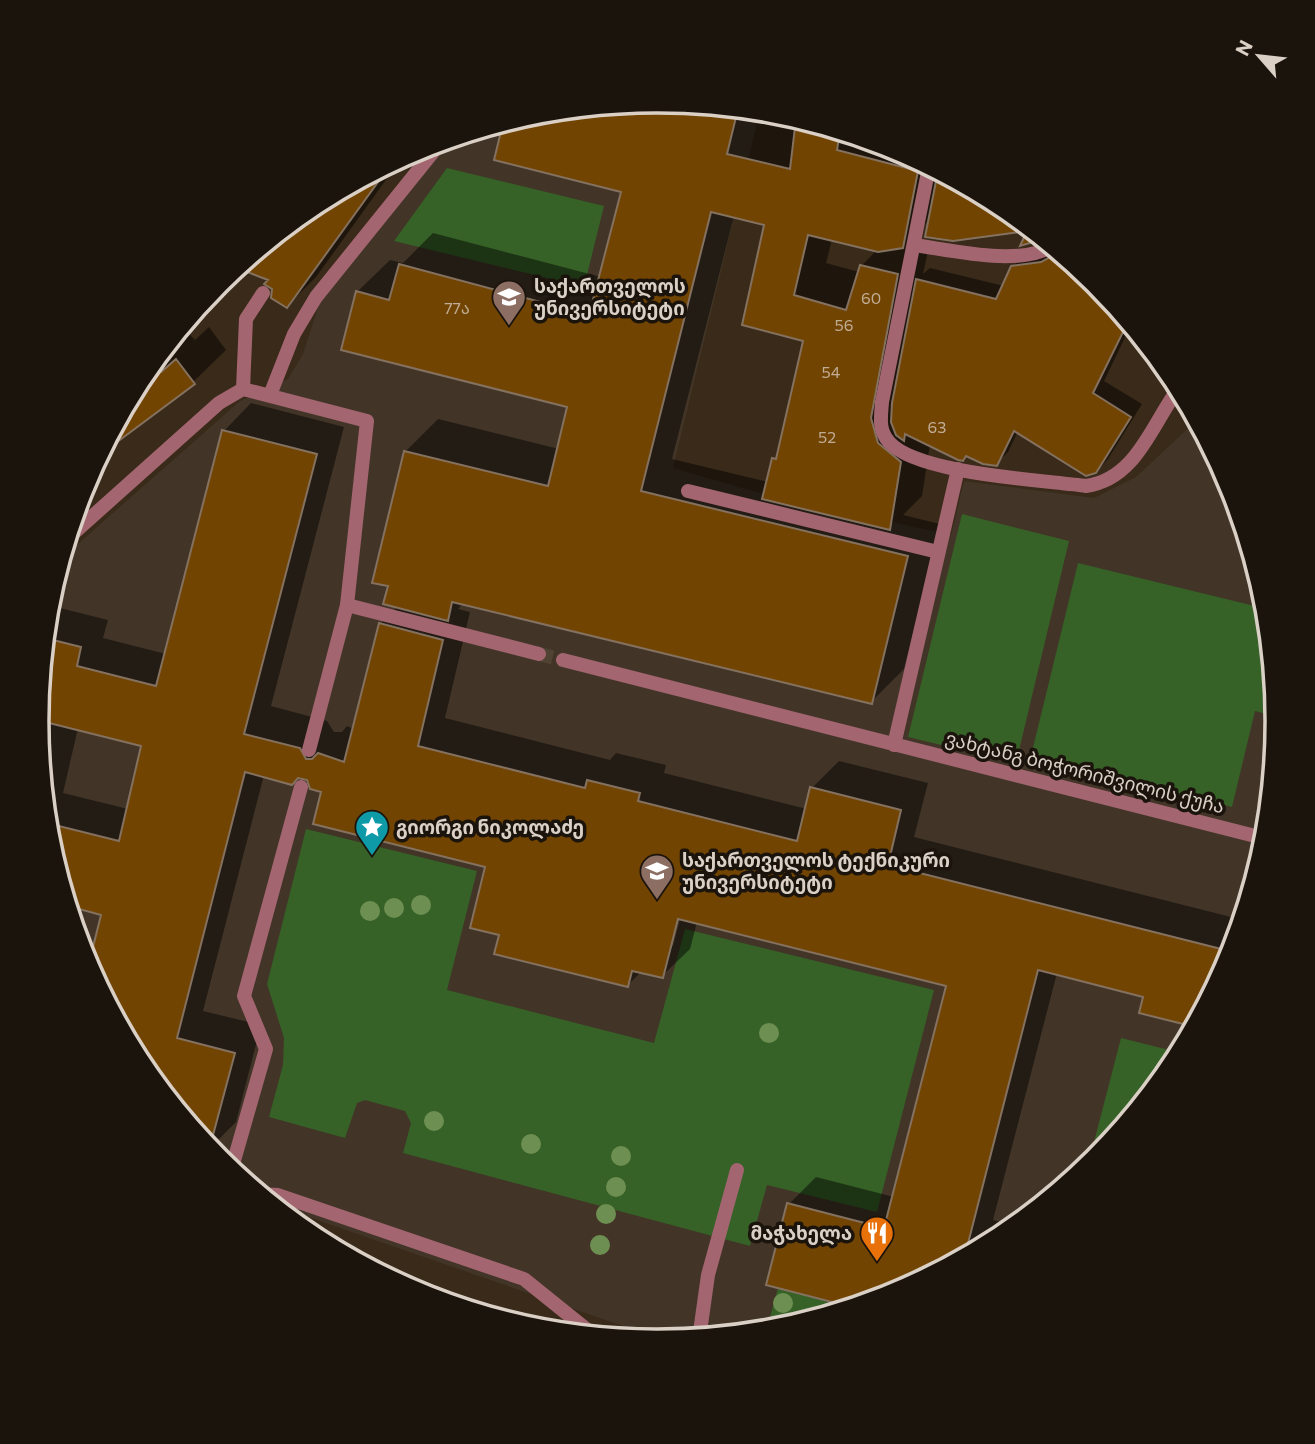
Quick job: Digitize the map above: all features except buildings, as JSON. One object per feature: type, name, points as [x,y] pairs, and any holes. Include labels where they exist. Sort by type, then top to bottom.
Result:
[{"type":"street","points":[[270,395],[294,334],[316,297],[427,159]]},
{"type":"street","points":[[927,176],[882,402],[880,427],[889,443],[906,455],[958,469],[1086,486],[1099,484],[1133,462],[1172,398]]},
{"type":"street","points":[[915,245],[994,256],[1043,252]]},
{"type":"street","points":[[243,389],[246,319],[263,293]]},
{"type":"street","points":[[81,527],[219,403],[243,389],[367,421],[347,605],[309,750]]},
{"type":"street","points":[[894,745],[958,469]]},
{"type":"street","points":[[688,491],[938,552]]},
{"type":"street","points":[[347,605],[539,654]]},
{"type":"street","name":"ვახტანგ ბოჭორიშვილის ქუჩა","points":[[563,660],[1255,836]]},
{"type":"street","points":[[234,1159],[266,1049],[244,996],[301,787]]},
{"type":"street","points":[[700,1329],[708,1275],[737,1170]]},
{"type":"street","points":[[275,1195],[524,1279],[582,1325]]},
{"type":"shaded area","name":"საქართველოს ტექნიკური უნივერსიტეტი","points":[[658,113],[737,119],[757,122],[673,468],[760,493],[951,535],[964,481],[1094,498],[1136,477],[1189,427],[1220,489],[1234,526],[1254,603],[1261,643],[1265,682],[1265,762],[1254,841],[1234,918],[1220,955],[1184,1026],[1163,1060],[1115,1123],[1088,1152],[1028,1205],[996,1228],[927,1268],[853,1298],[815,1310],[737,1325],[697,1329],[633,1329],[299,1214],[227,1152],[175,1092],[131,1026],[95,955],[81,918],[61,841],[50,762],[49,722],[50,682],[61,603],[75,546],[240,401],[288,379],[303,354],[320,301],[435,156],[500,134],[578,119]]},
{"type":"green space","points":[[447,168],[604,206],[584,287],[394,241]]},
{"type":"green space","points":[[962,514],[1069,541],[1016,763],[908,737]]},
{"type":"green space","points":[[1078,563],[1255,606],[1261,643],[1266,714],[1255,711],[1232,807],[1031,756]]},
{"type":"green space","points":[[306,829],[477,871],[447,990],[654,1043],[685,929],[934,990],[877,1212],[767,1185],[750,1246],[403,1153],[411,1123],[405,1111],[365,1100],[357,1103],[345,1138],[269,1117],[283,1065],[284,1038],[267,984]]},
{"type":"green space","points":[[1121,1038],[1169,1050],[1140,1092],[1093,1147]]},
{"type":"green space","points":[[778,1288],[834,1302],[815,1310],[769,1320]]},
{"type":"tunnel","points":[[539,654],[563,660]]},
{"type":"place","name":"საქართველოს უნივერსიტეტი","points":[[509,327]]},
{"type":"place","name":"გიორგი ნიკოლაძე","points":[[372,857]]},
{"type":"place","name":"საქართველოს ტექნიკური უნივერსიტეტი","points":[[657,901]]},
{"type":"place","name":"მაჭახელა","points":[[877,1263]]}]
